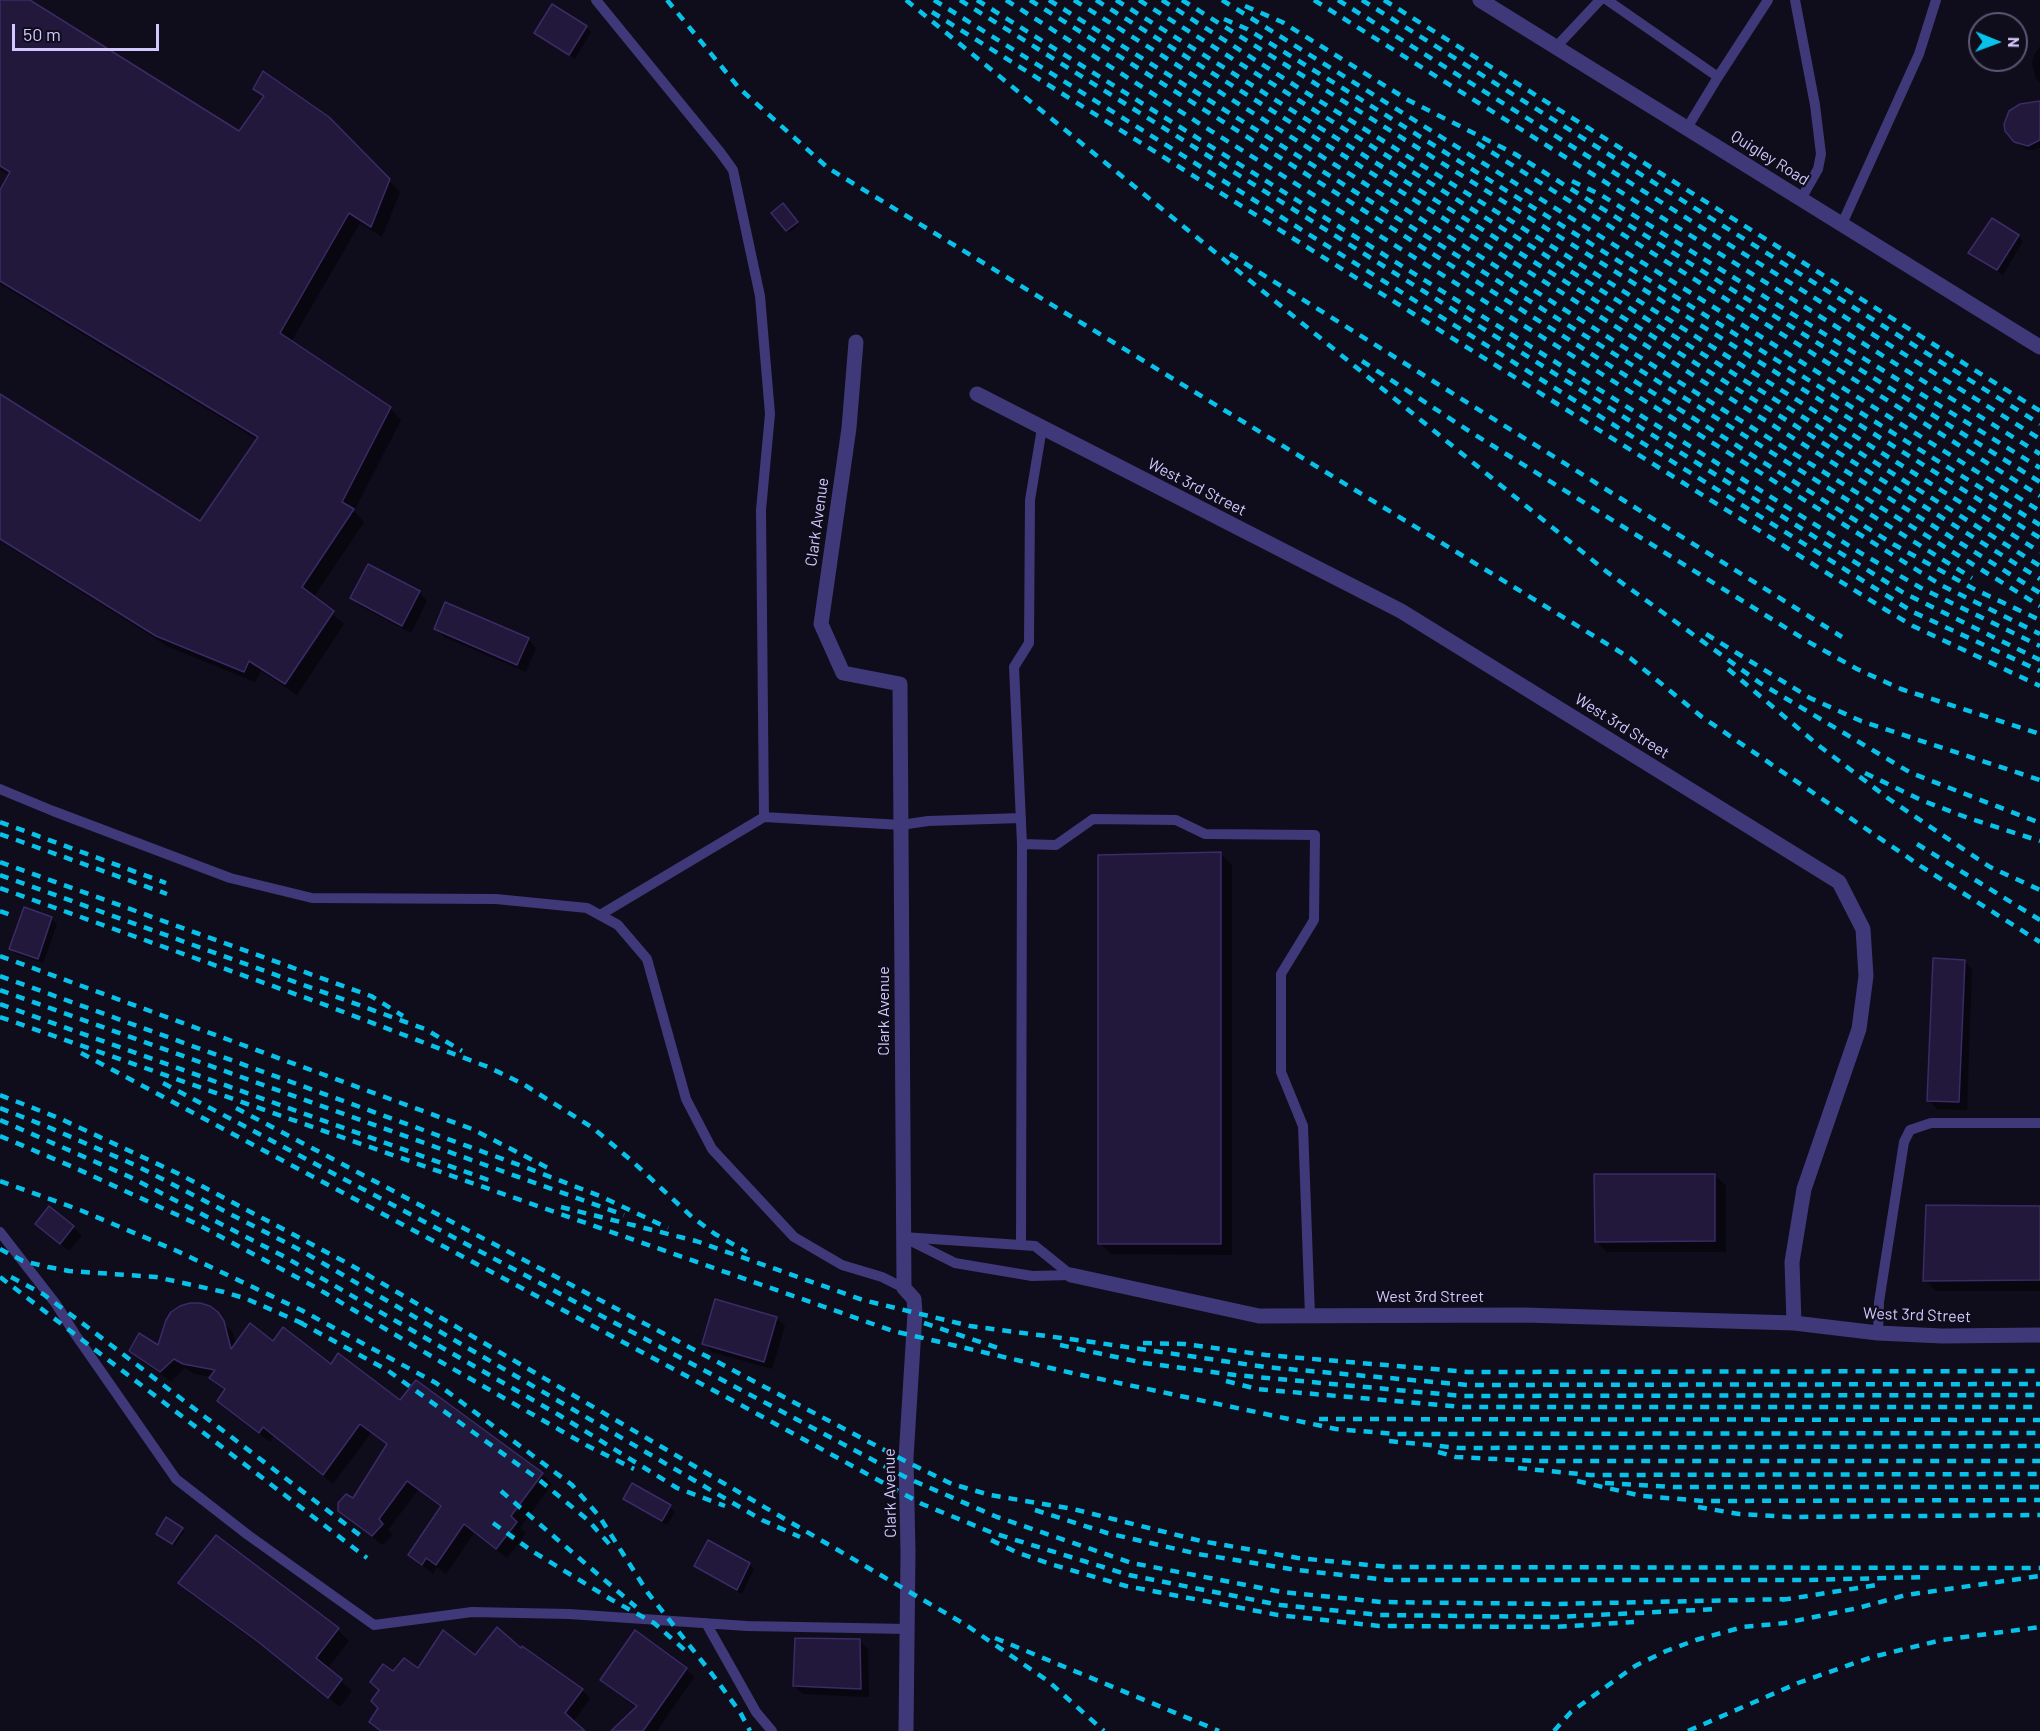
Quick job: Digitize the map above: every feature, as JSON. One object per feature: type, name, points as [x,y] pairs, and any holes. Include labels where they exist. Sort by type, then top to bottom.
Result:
[{"type":"street","name":"Quigley Road","points":[[1480,0],[2040,347]]},
{"type":"street","name":"Clark Avenue","points":[[856,342],[849,428],[821,624],[843,673],[900,684],[904,1288],[914,1299],[915,1313],[906,1458],[906,1731]]},
{"type":"street","name":"West 3rd Street","points":[[976,394],[1401,611],[1839,882],[1863,929],[1866,976],[1859,1029],[1804,1189],[1792,1262],[1794,1323]]},
{"type":"street","name":"West 3rd Street","points":[[1071,1275],[1259,1316],[1524,1315],[1794,1323],[1878,1333],[1942,1336],[2040,1335]]},
{"type":"lane","points":[[596,0],[733,170],[760,296],[770,414],[760,510],[764,817]]},
{"type":"lane","points":[[1556,47],[1600,0]]},
{"type":"lane","points":[[1607,0],[1718,77]]},
{"type":"lane","points":[[1687,128],[1768,0]]},
{"type":"lane","points":[[1795,0],[1815,105],[1821,154],[1818,169],[1801,199]]},
{"type":"lane","points":[[1842,224],[1919,54],[1936,0]]},
{"type":"lane","points":[[1021,1245],[1022,844],[1014,667],[1029,643],[1030,500],[1042,428]]},
{"type":"lane","points":[[0,789],[230,878],[312,898],[496,899],[587,908],[600,915],[618,925],[647,959],[686,1099],[712,1149],[794,1237],[842,1265],[882,1277],[904,1288]]},
{"type":"lane","points":[[600,915],[764,817],[901,825],[928,820],[1021,818]]},
{"type":"lane","points":[[1022,844],[1056,845],[1093,819],[1176,820],[1205,834],[1315,835],[1314,920],[1281,974],[1281,1072],[1303,1126],[1310,1316]]},
{"type":"lane","points":[[1878,1333],[1879,1302],[1902,1153],[1910,1130],[1931,1123],[2040,1123]]},
{"type":"lane","points":[[0,1232],[56,1304],[176,1479],[248,1535],[374,1625],[472,1612],[569,1614],[747,1626],[907,1629]]},
{"type":"lane","name":"West 3rd Street","points":[[903,1237],[1035,1246],[1071,1275]]},
{"type":"lane","name":"West 3rd Street","points":[[903,1237],[955,1263],[1032,1276],[1071,1275]]},
{"type":"lane","points":[[706,1623],[756,1712],[772,1731]]},
{"type":"building","points":[[0,0],[30,0],[239,131],[264,96],[253,89],[263,71],[329,117],[390,179],[371,227],[349,213],[280,333],[391,407],[342,502],[354,509],[302,587],[334,611],[285,684],[249,661],[244,672],[156,636],[0,539],[0,394],[200,521],[258,437],[0,281],[0,190],[10,172],[0,166]]},
{"type":"building","points":[[552,4],[587,26],[569,55],[534,33]]},
{"type":"building","points":[[2040,101],[2040,140],[2028,146],[2014,142],[2005,131],[2004,124],[2009,111],[2020,104]]},
{"type":"building","points":[[783,203],[798,222],[786,231],[771,213]]},
{"type":"building","points":[[1992,218],[2019,235],[1997,270],[1968,253]]},
{"type":"building","points":[[368,564],[420,591],[402,626],[350,598]]},
{"type":"building","points":[[445,602],[529,638],[517,665],[434,629]]},
{"type":"building","points":[[1221,852],[1221,1244],[1098,1244],[1098,855]]},
{"type":"building","points":[[24,907],[52,917],[38,959],[9,949]]},
{"type":"building","points":[[1933,958],[1965,960],[1959,1102],[1927,1101]]},
{"type":"building","points":[[1594,1174],[1715,1174],[1715,1241],[1595,1242]]},
{"type":"building","points":[[1926,1205],[2040,1206],[2040,1280],[1923,1281]]},
{"type":"building","points":[[49,1206],[74,1226],[60,1244],[35,1224]]},
{"type":"building","points":[[715,1299],[777,1317],[764,1362],[702,1344]]},
{"type":"building","points":[[190,1303],[210,1306],[218,1312],[224,1321],[231,1349],[250,1323],[273,1341],[283,1327],[331,1364],[338,1353],[400,1400],[416,1380],[543,1473],[511,1516],[517,1522],[496,1549],[464,1524],[436,1565],[426,1558],[422,1565],[408,1555],[441,1506],[407,1481],[379,1519],[383,1524],[372,1536],[338,1511],[338,1503],[346,1494],[353,1498],[387,1444],[360,1424],[323,1475],[263,1427],[259,1433],[217,1401],[225,1389],[209,1378],[215,1370],[183,1364],[174,1359],[160,1372],[129,1351],[139,1333],[158,1345],[171,1312]]},
{"type":"building","points":[[632,1483],[671,1505],[662,1521],[623,1499]]},
{"type":"building","points":[[166,1517],[183,1528],[172,1544],[156,1534]]},
{"type":"building","points":[[216,1535],[339,1628],[316,1658],[342,1679],[328,1698],[257,1641],[178,1583]]},
{"type":"building","points":[[708,1540],[750,1563],[737,1590],[694,1566]]},
{"type":"building","points":[[497,1627],[521,1648],[522,1646],[583,1689],[565,1713],[585,1731],[381,1731],[369,1722],[378,1708],[371,1701],[379,1690],[370,1682],[383,1664],[393,1671],[404,1658],[418,1668],[443,1630],[475,1655]]},
{"type":"building","points":[[635,1630],[687,1668],[643,1731],[611,1731],[637,1706],[600,1680]]},
{"type":"building","points":[[795,1638],[860,1639],[861,1689],[793,1686]]},
{"type":"railway","points":[[667,0],[739,88],[828,168],[1630,658],[1702,717],[1922,867],[2040,942]]},
{"type":"railway","points":[[906,0],[1607,572],[1760,683],[1911,773],[2040,823]]},
{"type":"railway","points":[[934,0],[1913,612],[2040,671]]},
{"type":"railway","points":[[960,0],[1904,593],[2040,660]]},
{"type":"railway","points":[[977,0],[1859,552],[1921,588],[2040,646]]},
{"type":"railway","points":[[1006,0],[1219,136],[1941,585],[2040,634]]},
{"type":"railway","points":[[1030,0],[1893,544],[1972,588],[2040,620]]},
{"type":"railway","points":[[1049,0],[1972,578]]},
{"type":"railway","points":[[1074,0],[1722,409],[2040,606]]},
{"type":"railway","points":[[1096,0],[2040,593]]},
{"type":"railway","points":[[1116,0],[2040,579]]},
{"type":"railway","points":[[1139,0],[2040,566]]},
{"type":"railway","points":[[1162,0],[2040,552]]},
{"type":"railway","points":[[1182,0],[2040,538]]},
{"type":"railway","points":[[1222,0],[2040,511]]},
{"type":"railway","points":[[1314,0],[2040,454]]},
{"type":"railway","points":[[1338,0],[2040,439]]},
{"type":"railway","points":[[1362,0],[2040,424]]},
{"type":"railway","points":[[1384,0],[2040,411]]},
{"type":"railway","points":[[1245,6],[1282,22],[1408,100],[1515,154],[2040,482]]},
{"type":"railway","points":[[932,12],[1886,610],[1913,626],[2040,686]]},
{"type":"railway","points":[[1224,19],[1247,29],[1344,89],[2040,525]]},
{"type":"railway","points":[[1477,143],[2040,496]]},
{"type":"railway","points":[[1572,181],[1601,195],[2040,468]]},
{"type":"railway","points":[[1230,254],[1842,637]]},
{"type":"railway","points":[[1362,361],[1469,431],[1807,641],[1857,669],[1901,689],[2040,734]]},
{"type":"railway","points":[[1706,634],[1810,698],[1861,721],[2040,780]]},
{"type":"railway","points":[[1728,669],[1818,745],[1889,799],[1990,867],[2040,890]]},
{"type":"railway","points":[[1865,773],[1921,800],[2040,841]]},
{"type":"railway","points":[[0,822],[166,883]]},
{"type":"railway","points":[[0,834],[167,894]]},
{"type":"railway","points":[[1917,844],[2040,920]]},
{"type":"railway","points":[[0,862],[371,996],[403,1016]]},
{"type":"railway","points":[[0,875],[425,1029],[462,1051]]},
{"type":"railway","points":[[0,888],[320,1003],[488,1067],[523,1084],[593,1128],[692,1217],[715,1234],[747,1252]]},
{"type":"railway","points":[[0,911],[11,915]]},
{"type":"railway","points":[[0,956],[472,1129],[550,1169]]},
{"type":"railway","points":[[0,976],[522,1166],[600,1196],[668,1228]]},
{"type":"railway","points":[[0,990],[624,1215]]},
{"type":"railway","points":[[0,1004],[491,1181]]},
{"type":"railway","points":[[0,1017],[893,1331],[1072,1373],[1336,1429],[1396,1434],[2040,1433]]},
{"type":"railway","points":[[81,1053],[922,1504],[993,1533],[1129,1575],[1280,1605],[1380,1615],[1555,1617],[1719,1609]]},
{"type":"railway","points":[[163,1083],[907,1478],[997,1517],[1132,1563],[1282,1592],[1381,1602],[1555,1604],[1791,1599]]},
{"type":"railway","points":[[0,1095],[61,1119],[179,1174],[349,1264],[966,1625],[1048,1681],[1104,1731]]},
{"type":"railway","points":[[0,1108],[135,1165],[302,1251],[762,1520],[800,1537]]},
{"type":"railway","points":[[236,1108],[907,1462],[952,1484],[990,1495],[1073,1509],[1201,1541],[1298,1558],[1389,1567],[2040,1568]]},
{"type":"railway","points":[[0,1120],[130,1177],[283,1256],[559,1415],[677,1488],[725,1506]]},
{"type":"railway","points":[[0,1136],[199,1225],[315,1287],[586,1445],[634,1469]]},
{"type":"railway","points":[[0,1181],[80,1210],[177,1251],[301,1310],[436,1383],[572,1485],[599,1516],[648,1593],[712,1674],[740,1712],[750,1731]]},
{"type":"railway","points":[[561,1207],[696,1241],[863,1300],[970,1326],[1265,1367],[1468,1385],[2040,1384]]},
{"type":"railway","points":[[0,1249],[23,1261],[48,1267],[69,1271],[156,1277],[224,1292],[247,1299],[306,1325]]},
{"type":"railway","points":[[0,1277],[367,1558]]},
{"type":"railway","points":[[11,1277],[43,1294],[361,1536]]},
{"type":"railway","points":[[299,1322],[387,1370],[538,1479],[588,1520],[611,1546]]},
{"type":"railway","points":[[924,1323],[1004,1350]]},
{"type":"railway","points":[[1143,1343],[1184,1344],[1266,1355],[1468,1372],[2040,1371]]},
{"type":"railway","points":[[1060,1345],[1144,1363],[1235,1375],[1463,1396],[2040,1395]]},
{"type":"railway","points":[[1226,1381],[1257,1389],[1463,1407],[2040,1407]]},
{"type":"railway","points":[[1319,1419],[2040,1420]]},
{"type":"railway","points":[[1389,1441],[1459,1448],[2040,1446]]},
{"type":"railway","points":[[1438,1452],[1456,1457],[1535,1461],[2040,1461]]},
{"type":"railway","points":[[1518,1468],[1590,1475],[2040,1474]]},
{"type":"railway","points":[[1577,1481],[1642,1496],[1704,1501],[2040,1500]]},
{"type":"railway","points":[[1605,1483],[1675,1487],[2040,1487]]},
{"type":"railway","points":[[501,1491],[636,1607]]},
{"type":"railway","points":[[1698,1507],[1739,1514],[1791,1517],[2040,1515]]},
{"type":"railway","points":[[1035,1510],[1107,1533],[1198,1554],[1297,1570],[1388,1580],[1807,1580],[1927,1577]]},
{"type":"railway","points":[[493,1523],[532,1551],[654,1623],[687,1652]]},
{"type":"railway","points":[[991,1540],[1050,1564],[1126,1586],[1278,1615],[1379,1626],[1555,1627],[1634,1622]]},
{"type":"railway","points":[[1554,1731],[1571,1712],[1635,1666],[1696,1640],[1743,1627],[1785,1623],[1858,1608],[1906,1595],[2040,1576]]},
{"type":"railway","points":[[1782,1600],[1877,1585]]},
{"type":"railway","points":[[1688,1731],[1798,1683],[1872,1657],[1942,1640],[2040,1627]]},
{"type":"railway","points":[[995,1638],[1219,1731]]}]
